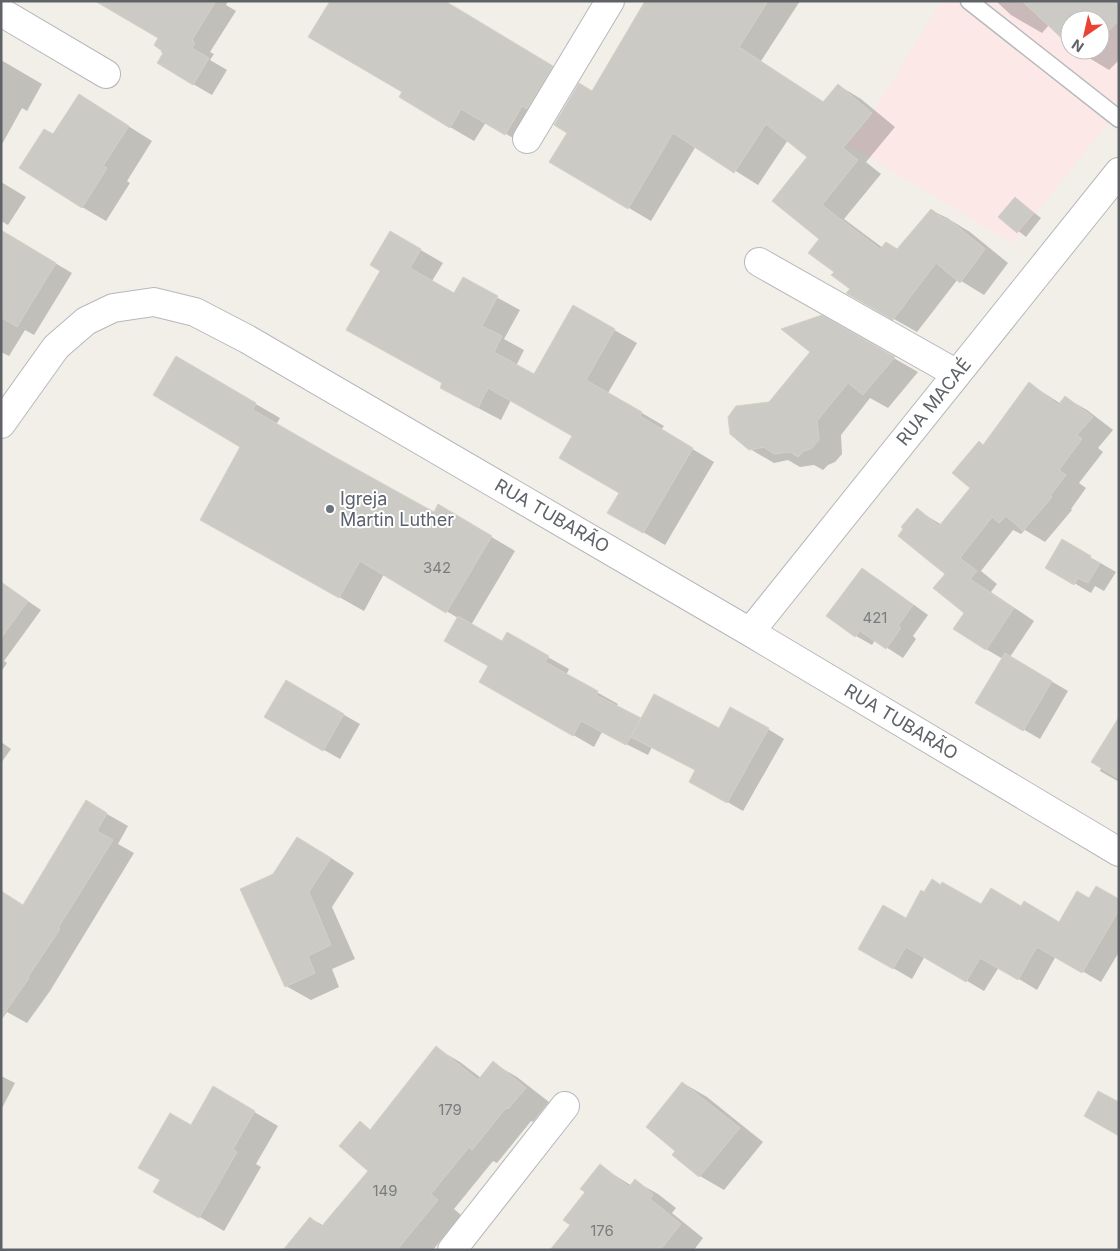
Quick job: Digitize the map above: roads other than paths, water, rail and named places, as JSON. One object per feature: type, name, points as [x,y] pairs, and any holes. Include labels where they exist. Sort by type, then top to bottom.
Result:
[{"type":"street","points":[[527,139],[606,3]]},
{"type":"street","points":[[1,12],[106,74]]},
{"type":"street","name":"RUA MACAÉ","points":[[750,632],[1119,172]]},
{"type":"street","points":[[759,262],[957,374]]},
{"type":"street","name":"RUA TUBARÃO","points":[[1,424],[56,347],[86,321],[113,308],[154,302],[195,312],[247,339],[750,632],[1119,852]]},
{"type":"street","points":[[452,1250],[565,1106]]},
{"type":"lane","points":[[969,1],[1119,119]]},
{"type":"place","name":"Igreja Martin Luther","points":[[330,509]]}]
